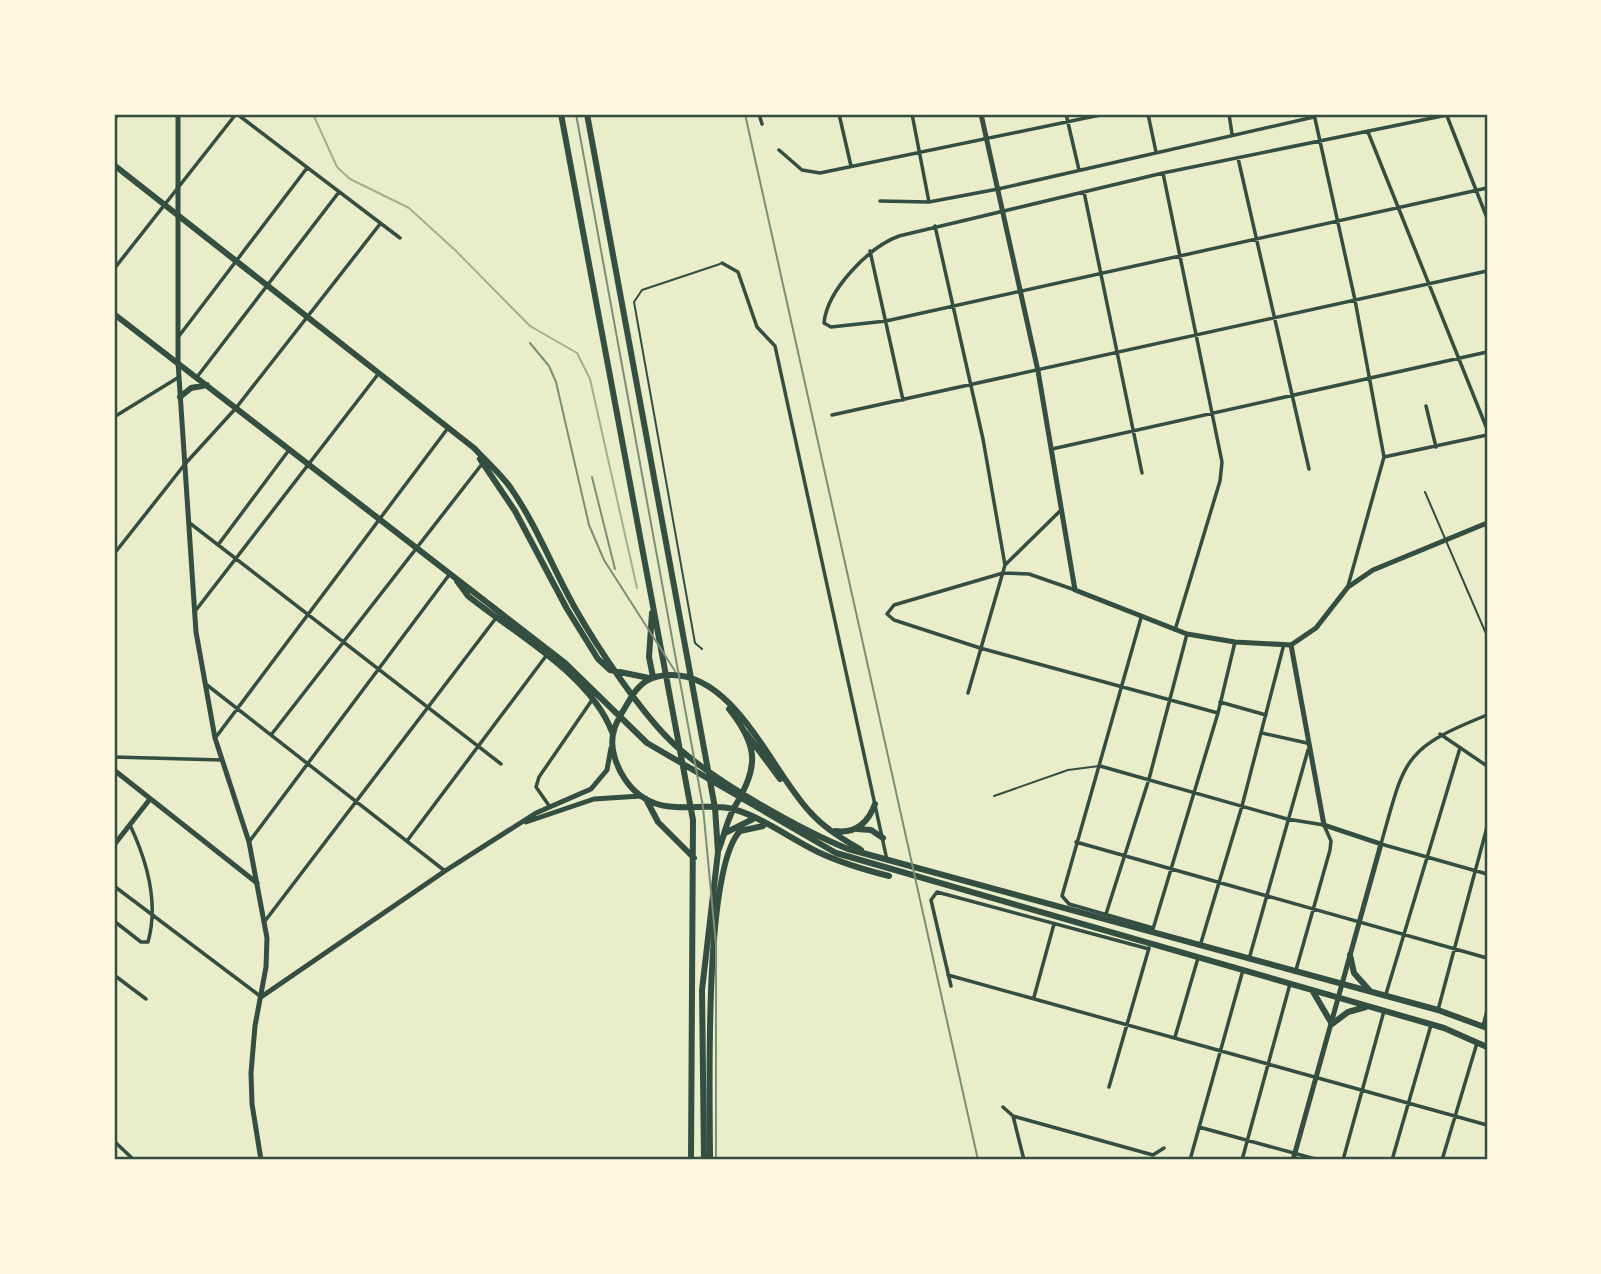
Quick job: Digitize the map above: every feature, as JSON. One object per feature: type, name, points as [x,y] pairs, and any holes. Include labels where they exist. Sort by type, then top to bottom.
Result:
[{"type":"main road","points":[[561,114],[690,807],[694,858],[691,1160]]},
{"type":"main road","points":[[587,114],[715,808],[718,852],[702,990],[704,1160]]},
{"type":"main road","points":[[982,114],[1038,371],[1075,590],[1187,634],[1235,642],[1291,645],[1316,628],[1348,587],[1391,562],[1487,523]]},
{"type":"main road","points":[[179,115],[178,362],[203,682],[215,738],[249,842],[265,921],[267,967],[251,1073],[261,1160]]},
{"type":"main road","points":[[114,165],[474,448],[515,511],[598,659],[610,670],[651,678],[666,675],[692,678],[724,697],[809,811],[831,830],[872,855]]},
{"type":"main road","points":[[114,314],[564,662],[647,743],[836,853]]},
{"type":"main road","points":[[180,397],[191,388],[207,386]]},
{"type":"main road","points":[[484,462],[511,489],[577,611],[651,719],[675,745],[701,765],[811,831],[848,849],[1153,930],[1200,947],[1438,1010],[1485,1027]]},
{"type":"main road","points":[[261,997],[445,871],[550,807],[596,785],[607,769],[612,732],[593,698],[546,656],[463,591],[453,577]]},
{"type":"main road","points":[[651,678],[649,657],[653,608]]},
{"type":"main road","points":[[1291,645],[1324,825],[1381,844],[1294,1157]]},
{"type":"main road","points":[[612,732],[635,691],[651,678]]},
{"type":"main road","points":[[714,692],[813,818],[836,832],[871,830],[883,838]]},
{"type":"main road","points":[[718,852],[733,809],[752,771],[752,748],[746,733]]},
{"type":"main road","points":[[612,743],[620,771],[643,798],[658,822],[694,858]]},
{"type":"main road","points":[[114,770],[257,883]]},
{"type":"main road","points":[[526,822],[594,799],[617,797],[643,798],[671,807],[733,809],[818,853],[889,876]]},
{"type":"main road","points":[[114,845],[150,799]]},
{"type":"main road","points":[[857,830],[868,819],[875,804]]},
{"type":"main road","points":[[725,833],[753,818]]},
{"type":"main road","points":[[710,1160],[710,982],[726,852],[740,831],[760,825],[781,830],[836,853],[1057,916],[1149,946],[1198,957],[1431,1024],[1487,1047]]},
{"type":"main road","points":[[1350,955],[1354,973],[1371,992]]},
{"type":"main road","points":[[1312,990],[1332,1024]]},
{"type":"main road","points":[[1332,1024],[1348,1012],[1368,1006]]},
{"type":"street","points":[[114,120],[118,114]]},
{"type":"street","points":[[114,269],[163,203],[237,114],[400,238]]},
{"type":"street","points":[[759,114],[762,124]]},
{"type":"street","points":[[839,114],[851,166]]},
{"type":"street","points":[[912,114],[929,202]]},
{"type":"street","points":[[1066,114],[1079,170]]},
{"type":"street","points":[[779,150],[808,172],[820,173],[1105,114]]},
{"type":"street","points":[[1148,114],[1156,152]]},
{"type":"street","points":[[1229,114],[1233,134]]},
{"type":"street","points":[[1487,188],[1476,190],[1397,207],[1257,238],[1101,274],[1021,289],[886,321],[831,327],[824,321],[835,298],[870,251],[889,240],[1004,209],[1163,173],[1448,114],[1476,190],[1487,218]]},
{"type":"street","points":[[880,201],[929,202],[998,189],[1314,116],[1370,377],[1384,457],[1348,587]]},
{"type":"street","points":[[1368,132],[1487,429]]},
{"type":"street","points":[[1238,158],[1309,469]]},
{"type":"street","points":[[178,338],[307,167]]},
{"type":"street","points":[[1163,173],[1178,257],[1214,412],[1222,462],[1220,481],[1175,630]]},
{"type":"street","points":[[197,377],[339,192]]},
{"type":"street","points":[[1084,192],[1142,473]]},
{"type":"street","points":[[114,554],[185,464],[236,408],[380,224]]},
{"type":"street","points":[[935,226],[990,475],[1005,565],[968,693]]},
{"type":"street","points":[[870,251],[903,400]]},
{"type":"street","points":[[722,263],[738,272],[757,327],[775,346],[883,838],[889,876]]},
{"type":"street","points":[[832,415],[1487,271]]},
{"type":"street","points":[[1052,449],[1487,352]]},
{"type":"street","points":[[196,610],[310,466],[379,373]]},
{"type":"street","points":[[114,416],[179,377]]},
{"type":"street","points":[[1426,407],[1436,447]]},
{"type":"street","points":[[215,738],[449,428]]},
{"type":"street","points":[[1384,457],[1487,435]]},
{"type":"street","points":[[218,545],[289,450]]},
{"type":"street","points":[[271,735],[484,462]]},
{"type":"street","points":[[1005,565],[1061,509]]},
{"type":"street","points":[[191,524],[501,764]]},
{"type":"street","points":[[1075,590],[1028,574],[1003,573],[894,605],[887,614],[894,620],[980,648],[1217,713]]},
{"type":"street","points":[[249,842],[453,577]]},
{"type":"street","points":[[265,921],[496,618]]},
{"type":"street","points":[[1141,618],[1119,687],[1063,899],[1069,904],[1153,930],[1195,792],[1235,642]]},
{"type":"street","points":[[1106,914],[1149,779],[1187,634]]},
{"type":"street","points":[[1200,947],[1242,806],[1284,644]]},
{"type":"street","points":[[407,841],[480,748],[546,656]]},
{"type":"street","points":[[203,682],[445,871]]},
{"type":"street","points":[[550,807],[536,787],[539,777],[593,698]]},
{"type":"street","points":[[1220,702],[1266,715]]},
{"type":"street","points":[[1487,715],[1440,734],[1420,748],[1402,774],[1381,844],[1487,874]]},
{"type":"street","points":[[1248,959],[1308,746],[1262,733]]},
{"type":"street","points":[[1440,734],[1487,766]]},
{"type":"street","points":[[1385,996],[1460,748]]},
{"type":"street","points":[[114,757],[222,760]]},
{"type":"street","points":[[1100,766],[1287,819],[1324,825],[1331,841],[1330,850],[1295,972]]},
{"type":"street","points":[[114,921],[146,943],[152,914],[148,872],[130,825]]},
{"type":"street","points":[[1438,1010],[1487,827]]},
{"type":"street","points":[[1076,842],[1487,958]]},
{"type":"street","points":[[114,886],[261,997]]},
{"type":"street","points":[[951,986],[930,900],[933,893],[942,892],[1054,924],[1149,946],[1109,1087]]},
{"type":"street","points":[[1034,998],[1054,924]]},
{"type":"street","points":[[1175,1037],[1198,957]]},
{"type":"street","points":[[1190,1160],[1243,970]]},
{"type":"street","points":[[948,975],[1487,1125]]},
{"type":"street","points":[[114,977],[146,999]]},
{"type":"street","points":[[1242,1160],[1290,984]]},
{"type":"street","points":[[1343,1160],[1384,1011]]},
{"type":"street","points":[[1485,1027],[1487,1011]]},
{"type":"street","points":[[1392,1160],[1431,1024]]},
{"type":"street","points":[[1442,1160],[1477,1043]]},
{"type":"street","points":[[1003,1107],[1013,1116],[1153,1157],[1164,1148]]},
{"type":"street","points":[[1013,1116],[1024,1160]]},
{"type":"street","points":[[1199,1128],[1247,1140],[1294,1157],[1319,1160]]},
{"type":"street","points":[[114,1141],[134,1160]]},
{"type":"lane","points":[[702,649],[695,643],[634,302],[642,290],[722,263]]},
{"type":"lane","points":[[1425,492],[1487,636]]},
{"type":"lane","points":[[993,796],[1068,770],[1100,766]]},
{"type":"waterway","points":[[313,114],[337,167],[350,179],[409,208],[530,326],[577,353],[590,379],[637,588]]},
{"type":"railway","points":[[576,114],[703,807],[716,945],[716,1160]]},
{"type":"railway","points":[[745,114],[978,1160]]},
{"type":"railway","points":[[530,343],[549,366],[556,382],[589,525],[604,560],[675,671]]},
{"type":"railway","points":[[592,477],[615,569]]}]
